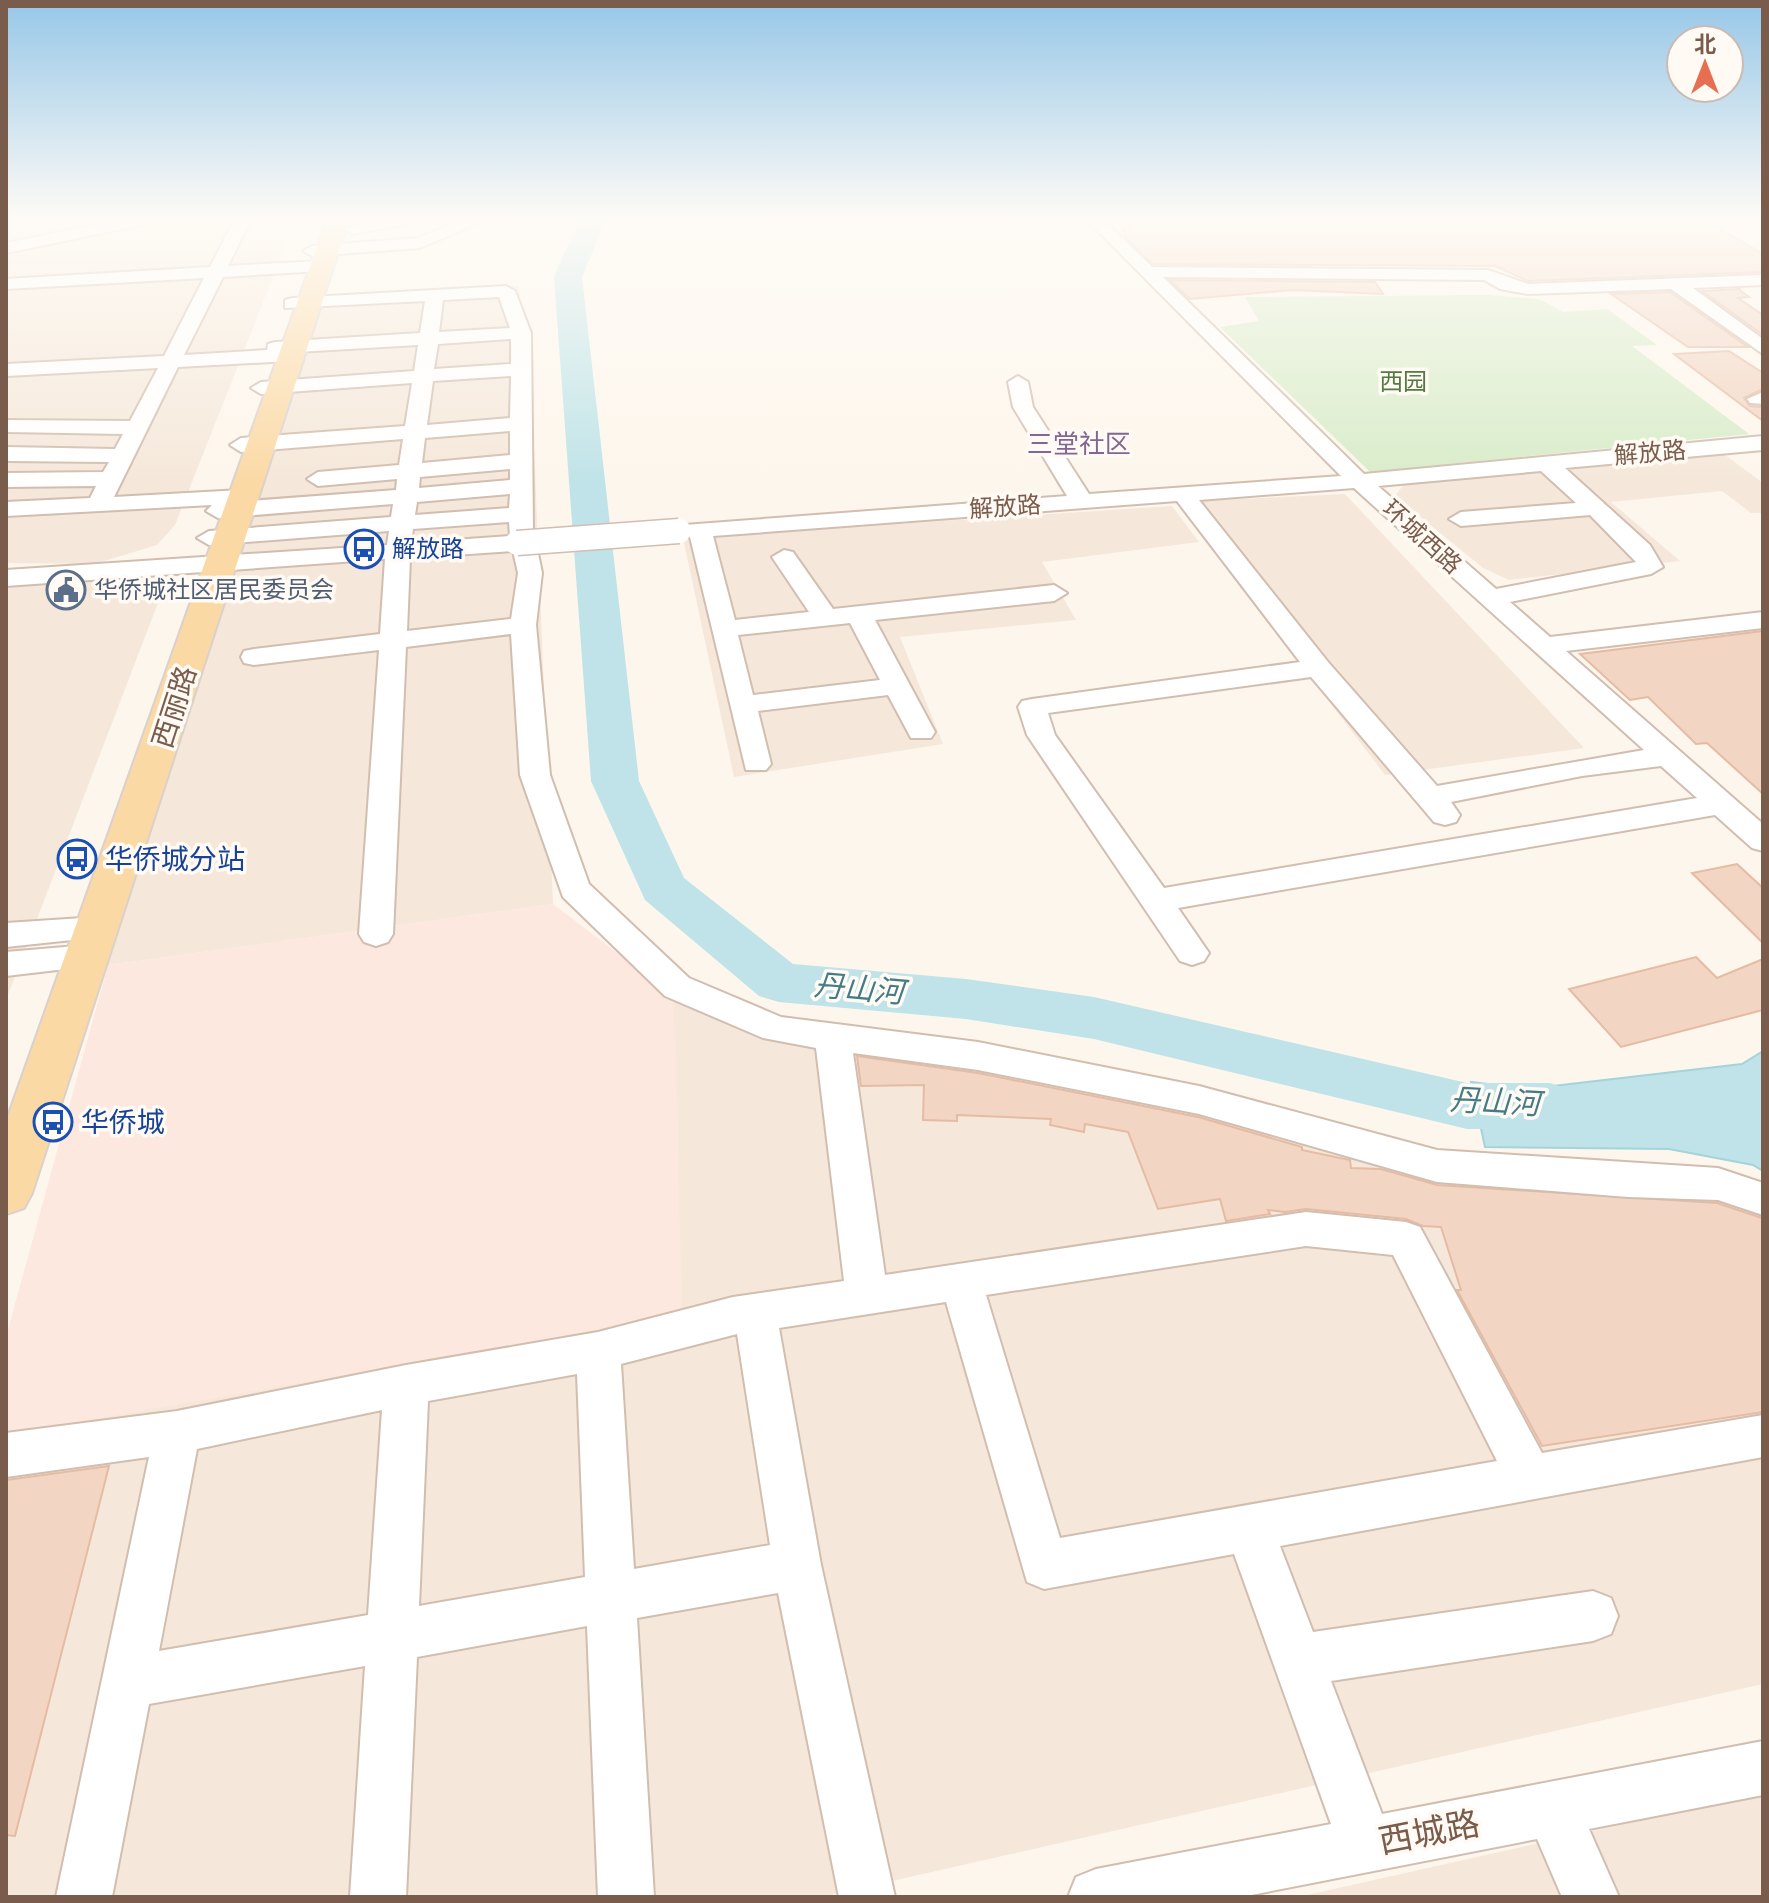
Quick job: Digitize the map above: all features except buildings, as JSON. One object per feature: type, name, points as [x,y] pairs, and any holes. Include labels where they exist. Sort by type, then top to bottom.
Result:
[{"type":"main road","name":"西丽路","points":[[6,1193],[79,943],[299,308]]},
{"type":"main road","name":"西丽路","points":[[6,1112],[79,943]]},
{"type":"street","points":[[97,507],[198,308]]},
{"type":"street","points":[[376,934],[398,552],[433,308]]},
{"type":"street","points":[[512,308],[521,333],[521,529],[530,573],[523,625],[535,775],[574,889],[677,987],[776,1029],[978,1056],[1199,1100],[1437,1166],[1628,1181],[1718,1184],[1763,1199]]},
{"type":"street","name":"环城西路","points":[[1184,308],[1359,481],[1763,841]]},
{"type":"street","points":[[1710,308],[1760,343]]},
{"type":"street","points":[[6,370],[171,361],[428,338],[521,333]]},
{"type":"street","points":[[270,387],[519,369]]},
{"type":"street","points":[[1018,382],[1023,407],[1082,501]]},
{"type":"street","points":[[250,445],[522,424]]},
{"type":"street","points":[[6,426],[137,428]]},
{"type":"street","name":"解放路","points":[[6,578],[214,551],[398,552],[521,501],[689,530],[1359,481],[1763,443]]},
{"type":"street","points":[[1731,446],[1763,469]]},
{"type":"street","points":[[6,454],[122,456]]},
{"type":"street","points":[[1491,598],[1651,567],[1641,550],[1546,463]]},
{"type":"street","points":[[6,480],[111,479]]},
{"type":"street","points":[[232,498],[283,482],[408,483],[521,501]]},
{"type":"street","points":[[6,509],[97,507],[408,483]]},
{"type":"street","points":[[1183,494],[1318,668],[1437,806],[1582,767],[1667,756]]},
{"type":"street","points":[[214,551],[402,523],[521,501]]},
{"type":"street","points":[[1461,519],[1595,508]]},
{"type":"street","points":[[689,530],[724,629],[756,764]]},
{"type":"street","points":[[784,557],[826,618]]},
{"type":"street","points":[[724,629],[1054,593]]},
{"type":"street","points":[[859,615],[921,732]]},
{"type":"street","points":[[1544,646],[1763,620]]},
{"type":"street","points":[[254,657],[523,625]]},
{"type":"street","points":[[1192,953],[1041,735],[1032,707],[1318,668]]},
{"type":"street","points":[[742,705],[897,686]]},
{"type":"street","points":[[1154,901],[1483,842],[1722,804]]},
{"type":"street","points":[[6,935],[79,943]]},
{"type":"street","points":[[6,964],[79,943]]},
{"type":"street","points":[[833,1037],[867,1295]]},
{"type":"street","points":[[6,1455],[177,1432],[406,1385],[598,1351],[755,1313],[1306,1229],[1406,1239],[1530,1478]]},
{"type":"street","points":[[961,1281],[1044,1565],[1763,1436]]},
{"type":"street","points":[[755,1313],[797,1565],[867,1897]]},
{"type":"street","points":[[598,1351],[626,1897]]},
{"type":"street","points":[[378,1897],[406,1385]]},
{"type":"street","points":[[84,1897],[177,1432]]},
{"type":"street","points":[[1249,1528],[1366,1845]]},
{"type":"street","points":[[127,1682],[797,1565]]},
{"type":"street","points":[[1298,1660],[1593,1616]]},
{"type":"street","name":"西城路","points":[[1096,1897],[1763,1768]]},
{"type":"street","points":[[1551,1808],[1591,1897]]},
{"type":"shaded area","points":[[6,308],[261,308],[175,525],[157,545],[94,564],[6,563]]},
{"type":"shaded area","points":[[316,308],[522,308],[531,376],[553,904],[108,965],[219,593]]},
{"type":"shaded area","points":[[1725,455],[1763,483],[1763,513],[1751,513],[1722,491],[1611,502],[1680,561],[1509,580],[1483,568],[1395,496],[1404,484]]},
{"type":"shaded area","points":[[1345,494],[1584,748],[1385,775],[1177,502]]},
{"type":"shaded area","points":[[1172,506],[1199,542],[1042,562],[1076,620],[900,637],[943,744],[734,777],[683,538]]},
{"type":"shaded area","points":[[6,579],[166,582],[6,1000]]},
{"type":"shaded area","points":[[553,904],[674,996],[682,1315],[6,1435],[6,1337],[108,965]]},
{"type":"shaded area","points":[[674,996],[1092,1072],[1419,1151],[1763,1194],[1763,1684],[821,1897],[6,1897],[6,1435]]},
{"type":"shaded area","points":[[1763,1793],[1763,1897],[1298,1897]]},
{"type":"green space","name":"西园","points":[[1251,308],[1555,308],[1563,312],[1607,309],[1657,345],[1632,346],[1749,434],[1370,472],[1220,327],[1259,321]]},
{"type":"water","points":[[1763,1051],[1763,1171],[1753,1165],[1669,1149],[1485,1147],[1471,1082],[1527,1089],[1742,1064]]},
{"type":"waterway","name":"丹山河","points":[[571,308],[615,781],[663,888],[779,982],[966,999],[1094,1018],[1467,1106],[1550,1106]]},
{"type":"place","name":"解放路","points":[[364,549]]},
{"type":"place","name":"华侨城社区居民委员会","points":[[66,590]]},
{"type":"place","name":"华侨城分站","points":[[77,859]]},
{"type":"place","name":"华侨城","points":[[53,1122]]},
{"type":"district","name":"三堂社区","points":[[1079,444]]}]
